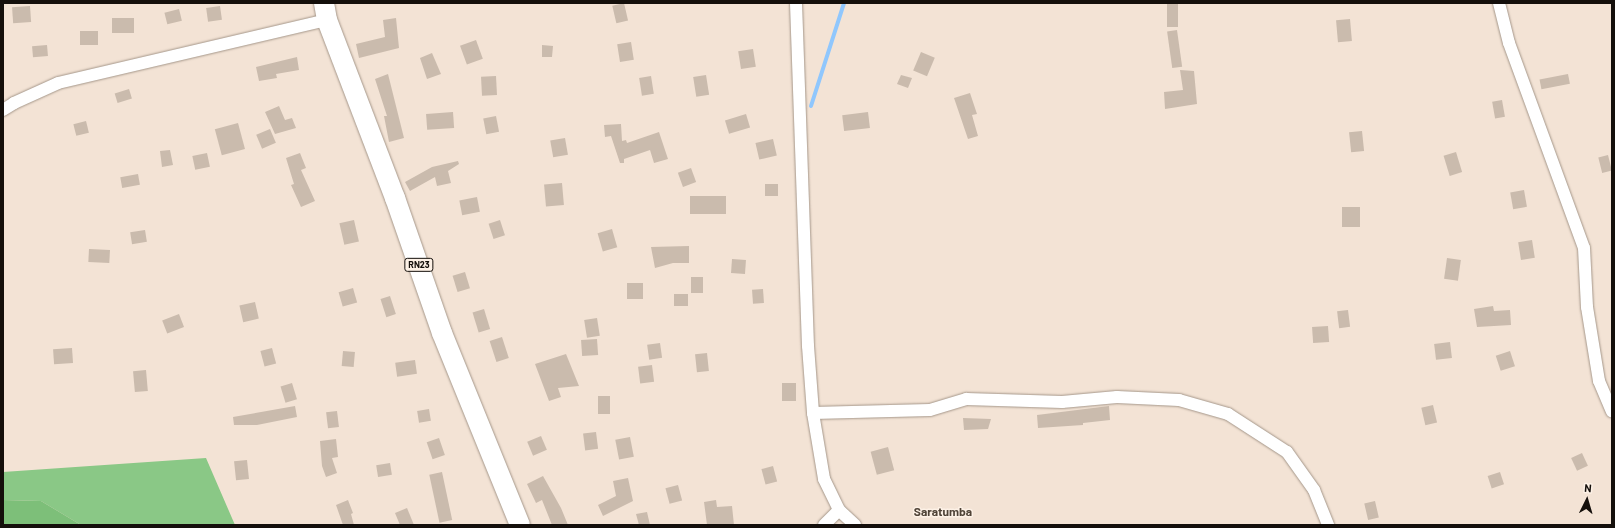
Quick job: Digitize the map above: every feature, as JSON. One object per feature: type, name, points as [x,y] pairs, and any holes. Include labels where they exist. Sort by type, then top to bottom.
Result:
[{"type":"main road","name":"RN23","points":[[325,11],[395,198],[442,333],[520,525]]},
{"type":"street","points":[[796,3],[808,346],[813,413],[824,479],[839,510],[855,525]]},
{"type":"street","points":[[1499,3],[1512,50],[1584,248],[1587,307],[1599,381],[1612,411]]},
{"type":"street","points":[[3,110],[14,102],[58,83],[325,11]]},
{"type":"street","points":[[813,413],[930,410],[966,399],[1062,402],[1117,397],[1179,400],[1228,414],[1287,452],[1314,490],[1328,525]]},
{"type":"street","points":[[824,525],[839,510]]},
{"type":"green space","points":[[206,458],[235,525],[81,525],[41,501],[3,500],[3,472]]},
{"type":"green space","points":[[3,500],[41,501],[81,525],[3,525]]},
{"type":"building","points":[[624,3],[628,21],[616,23],[612,6]]},
{"type":"building","points":[[1167,3],[1178,3],[1178,27],[1167,27]]},
{"type":"building","points":[[30,6],[31,22],[13,23],[12,7]]},
{"type":"building","points":[[220,6],[222,20],[208,22],[206,8]]},
{"type":"building","points":[[179,9],[182,21],[167,24],[164,13]]},
{"type":"building","points":[[112,18],[134,18],[134,33],[112,33]]},
{"type":"building","points":[[396,18],[399,48],[359,58],[356,44],[385,37],[383,20]]},
{"type":"building","points":[[1350,19],[1352,41],[1338,42],[1336,20]]},
{"type":"building","points":[[1177,30],[1182,67],[1172,68],[1167,31]]},
{"type":"building","points":[[80,31],[98,31],[98,45],[80,45]]},
{"type":"building","points":[[476,40],[483,59],[467,65],[460,46]]},
{"type":"building","points":[[631,42],[634,60],[620,62],[617,44]]},
{"type":"building","points":[[47,45],[48,56],[33,57],[32,46]]},
{"type":"building","points":[[542,45],[553,46],[552,57],[542,57]]},
{"type":"building","points":[[753,49],[756,67],[741,69],[738,51]]},
{"type":"building","points":[[921,52],[935,58],[927,76],[913,70]]},
{"type":"building","points":[[432,53],[441,74],[427,79],[420,58]]},
{"type":"building","points":[[297,57],[299,70],[276,74],[277,78],[259,81],[256,67]]},
{"type":"building","points":[[1180,70],[1194,71],[1197,104],[1165,109],[1164,92],[1183,90]]},
{"type":"building","points":[[388,74],[404,138],[389,142],[384,116],[387,116],[375,79]]},
{"type":"building","points":[[1568,74],[1570,84],[1541,89],[1540,80]]},
{"type":"building","points":[[706,75],[709,95],[696,97],[693,77]]},
{"type":"building","points":[[901,75],[912,78],[908,88],[897,84]]},
{"type":"building","points":[[496,76],[497,95],[482,96],[481,77]]},
{"type":"building","points":[[651,76],[654,94],[642,96],[639,78]]},
{"type":"building","points":[[129,89],[132,99],[118,103],[115,93]]},
{"type":"building","points":[[970,93],[977,114],[972,115],[978,136],[968,139],[954,98]]},
{"type":"building","points":[[1502,100],[1505,117],[1495,118],[1492,102]]},
{"type":"building","points":[[279,106],[285,120],[292,118],[296,128],[275,134],[265,112]]},
{"type":"building","points":[[453,112],[454,128],[427,130],[426,114]]},
{"type":"building","points":[[868,112],[870,128],[844,131],[842,115]]},
{"type":"building","points":[[746,114],[750,127],[729,134],[725,120]]},
{"type":"building","points":[[496,116],[499,132],[486,134],[483,118]]},
{"type":"building","points":[[86,121],[89,133],[76,136],[73,124]]},
{"type":"building","points":[[238,123],[245,149],[222,155],[215,129]]},
{"type":"building","points":[[621,124],[622,141],[626,140],[627,143],[659,132],[668,159],[654,163],[650,150],[624,159],[624,163],[620,163],[611,136],[605,137],[604,125]]},
{"type":"building","points":[[270,129],[276,143],[262,149],[256,135]]},
{"type":"building","points":[[1362,131],[1364,151],[1351,152],[1349,132]]},
{"type":"building","points":[[565,138],[568,155],[553,157],[550,141]]},
{"type":"building","points":[[773,139],[777,156],[759,160],[755,143]]},
{"type":"building","points":[[170,150],[173,165],[162,167],[160,151]]},
{"type":"building","points":[[1456,152],[1462,172],[1450,176],[1444,156]]},
{"type":"building","points":[[207,153],[210,167],[195,170],[192,156]]},
{"type":"building","points":[[300,153],[306,168],[301,170],[315,201],[301,207],[291,185],[294,184],[286,158]]},
{"type":"building","points":[[1608,155],[1612,171],[1602,173],[1598,157]]},
{"type":"building","points":[[458,161],[459,164],[448,171],[451,183],[437,186],[435,177],[410,191],[405,182],[432,167]]},
{"type":"building","points":[[691,168],[696,182],[683,187],[678,173]]},
{"type":"building","points":[[138,174],[140,185],[122,188],[120,177]]},
{"type":"building","points":[[562,183],[564,205],[546,206],[544,185]]},
{"type":"building","points":[[765,184],[778,184],[778,196],[765,196]]},
{"type":"building","points":[[1524,190],[1527,207],[1513,209],[1510,192]]},
{"type":"building","points":[[690,196],[726,196],[726,214],[690,214]]},
{"type":"building","points":[[477,197],[480,212],[462,215],[459,200]]},
{"type":"building","points":[[1342,207],[1360,207],[1360,227],[1342,227]]},
{"type":"building","points":[[354,220],[359,241],[344,245],[339,223]]},
{"type":"building","points":[[500,220],[505,235],[494,239],[489,224]]},
{"type":"building","points":[[612,229],[617,247],[603,251],[598,233]]},
{"type":"building","points":[[145,230],[147,242],[132,244],[130,232]]},
{"type":"building","points":[[1532,240],[1535,258],[1521,260],[1518,242]]},
{"type":"building","points":[[689,246],[689,263],[673,263],[655,268],[651,247]]},
{"type":"building","points":[[89,249],[110,250],[109,263],[88,262]]},
{"type":"building","points":[[1447,258],[1461,260],[1458,281],[1444,279]]},
{"type":"building","points":[[732,259],[746,260],[745,274],[731,273]]},
{"type":"building","points":[[465,272],[470,288],[458,292],[453,276]]},
{"type":"building","points":[[691,277],[703,277],[703,293],[691,293]]},
{"type":"building","points":[[627,283],[643,283],[643,299],[627,299]]},
{"type":"building","points":[[353,288],[357,302],[343,307],[339,292]]},
{"type":"building","points":[[763,289],[764,303],[753,304],[752,290]]},
{"type":"building","points":[[674,294],[688,294],[688,306],[674,306]]},
{"type":"building","points":[[390,296],[396,314],[386,317],[380,299]]},
{"type":"building","points":[[255,302],[259,319],[243,322],[239,306]]},
{"type":"building","points":[[1493,306],[1494,311],[1510,310],[1511,325],[1477,327],[1474,309]]},
{"type":"building","points":[[484,309],[490,329],[479,333],[473,313]]},
{"type":"building","points":[[1348,310],[1350,327],[1339,328],[1337,311]]},
{"type":"building","points":[[179,314],[184,327],[167,334],[162,320]]},
{"type":"building","points":[[597,318],[600,336],[587,338],[584,320]]},
{"type":"building","points":[[1328,326],[1329,342],[1313,343],[1312,327]]},
{"type":"building","points":[[502,337],[509,358],[496,362],[490,341]]},
{"type":"building","points":[[597,339],[598,355],[582,356],[581,340]]},
{"type":"building","points":[[1450,342],[1452,358],[1436,360],[1434,344]]},
{"type":"building","points":[[660,343],[662,358],[649,360],[647,345]]},
{"type":"building","points":[[72,348],[73,363],[54,364],[53,349]]},
{"type":"building","points":[[272,348],[276,363],[265,367],[260,351]]},
{"type":"building","points":[[343,351],[355,352],[354,367],[342,366]]},
{"type":"building","points":[[1510,351],[1515,366],[1501,371],[1496,356]]},
{"type":"building","points":[[707,353],[709,371],[697,372],[695,354]]},
{"type":"building","points":[[566,354],[579,386],[558,388],[561,397],[549,401],[535,364]]},
{"type":"building","points":[[415,360],[417,374],[397,377],[395,363]]},
{"type":"building","points":[[652,365],[654,382],[640,384],[638,367]]},
{"type":"building","points":[[146,370],[148,391],[135,392],[133,371]]},
{"type":"building","points":[[292,383],[297,399],[285,403],[281,387]]},
{"type":"building","points":[[782,383],[796,383],[796,401],[782,401]]},
{"type":"building","points":[[598,396],[610,396],[610,414],[598,414]]},
{"type":"building","points":[[1433,405],[1437,423],[1425,425],[1421,408]]},
{"type":"building","points":[[295,406],[297,417],[257,425],[234,425],[233,417]]},
{"type":"building","points":[[1109,406],[1110,420],[1083,423],[1083,425],[1038,428],[1037,415]]},
{"type":"building","points":[[429,409],[431,421],[419,423],[417,411]]},
{"type":"building","points":[[337,411],[339,427],[328,428],[326,412]]},
{"type":"building","points":[[963,418],[991,419],[988,429],[964,430]]},
{"type":"building","points":[[596,432],[598,449],[585,450],[583,434]]},
{"type":"building","points":[[541,436],[547,450],[533,456],[527,442]]},
{"type":"building","points":[[630,437],[634,457],[619,459],[615,440]]},
{"type":"building","points":[[439,438],[445,455],[433,459],[427,442]]},
{"type":"building","points":[[336,439],[338,457],[332,458],[337,473],[326,477],[322,466],[320,441]]},
{"type":"building","points":[[888,447],[894,470],[877,475],[871,452]]},
{"type":"building","points":[[1582,453],[1588,466],[1577,471],[1571,458]]},
{"type":"building","points":[[247,460],[249,479],[236,480],[234,461]]},
{"type":"building","points":[[390,463],[392,475],[378,477],[376,465]]},
{"type":"building","points":[[773,466],[777,481],[766,485],[761,469]]},
{"type":"building","points":[[442,472],[452,520],[439,523],[429,475]]},
{"type":"building","points":[[1500,472],[1504,484],[1492,488],[1488,476]]},
{"type":"building","points":[[543,476],[561,508],[568,525],[552,525],[542,500],[536,503],[527,484]]},
{"type":"building","points":[[628,478],[633,501],[603,516],[598,505],[616,496],[613,481]]},
{"type":"building","points":[[678,485],[682,500],[670,504],[665,488]]},
{"type":"building","points":[[348,500],[353,513],[351,514],[354,525],[343,525],[336,505]]},
{"type":"building","points":[[716,500],[717,507],[732,506],[734,525],[707,525],[704,502]]},
{"type":"building","points":[[1375,501],[1379,518],[1368,520],[1364,503]]},
{"type":"building","points":[[407,508],[414,525],[400,525],[395,513]]},
{"type":"building","points":[[647,512],[650,525],[639,525],[636,514]]},
{"type":"waterway","points":[[811,106],[844,3]]},
{"type":"district","name":"Saratumba","points":[[943,512]]}]
